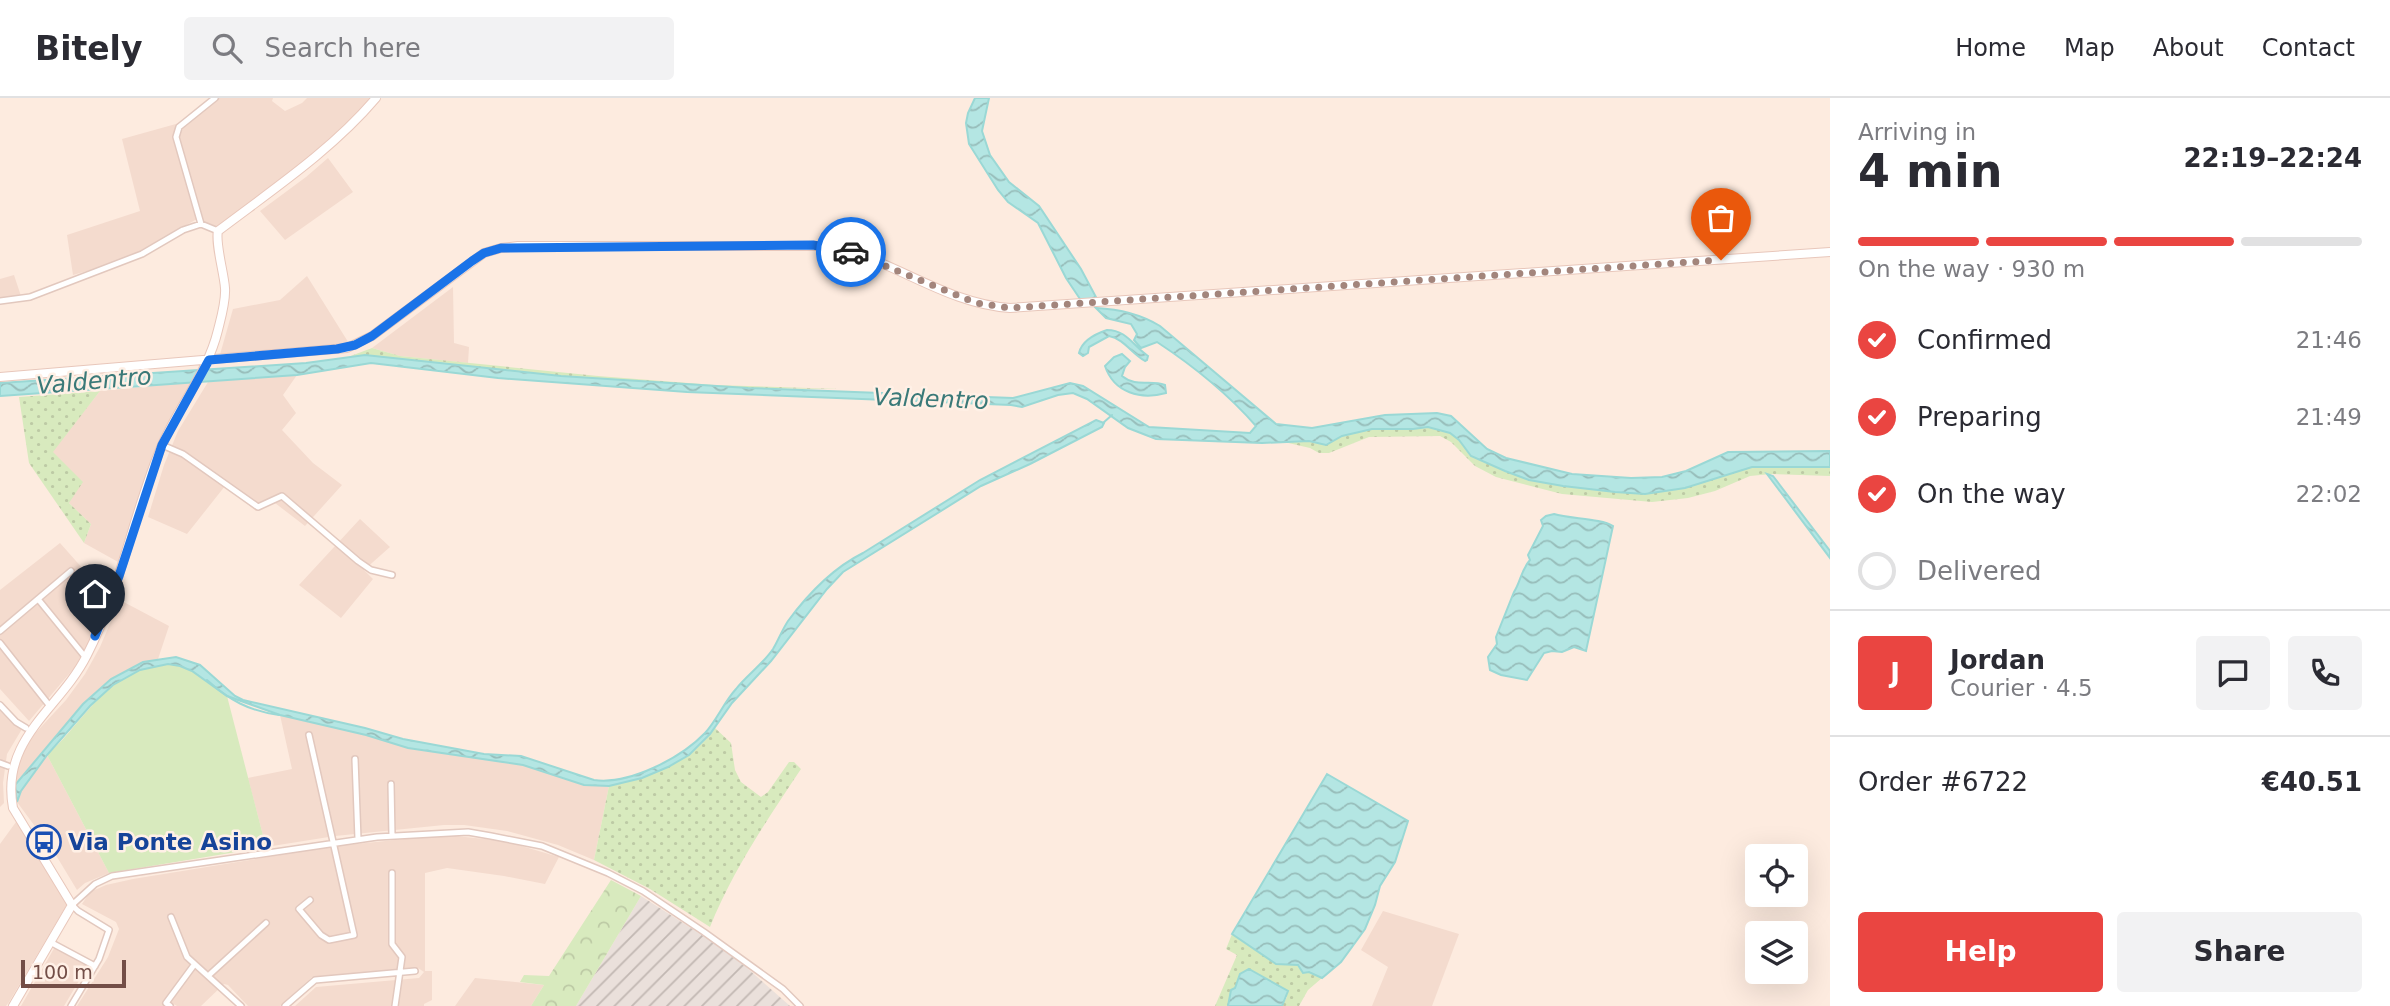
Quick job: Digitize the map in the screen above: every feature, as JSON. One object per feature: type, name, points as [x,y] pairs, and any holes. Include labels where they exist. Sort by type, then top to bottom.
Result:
[{"type":"main road","points":[[13,1006],[72,905],[12,806],[4,764],[26,728],[65,688],[86,658],[119,576],[162,445],[207,364],[219,327],[225,291],[216,237],[218,231],[356,121],[376,98]]},
{"type":"main road","points":[[0,377],[207,364],[355,345],[372,336],[484,253],[501,248],[828,246],[861,255],[959,297],[987,306],[1010,308],[1830,252]]},
{"type":"street","points":[[201,225],[176,137],[179,127],[215,98]]},
{"type":"street","points":[[0,301],[30,297],[142,254],[183,230],[201,225],[218,231]]},
{"type":"street","points":[[162,445],[183,454],[258,507],[282,496],[358,561],[371,570],[391,575]]},
{"type":"street","points":[[0,631],[71,571]]},
{"type":"street","points":[[38,599],[86,658]]},
{"type":"street","points":[[0,643],[49,705]]},
{"type":"street","points":[[0,705],[16,722],[26,728]]},
{"type":"street","points":[[309,735],[354,935],[329,940],[321,935],[299,909],[310,900]]},
{"type":"street","points":[[355,760],[358,839]]},
{"type":"street","points":[[391,784],[393,836]]},
{"type":"street","points":[[71,1006],[95,966],[109,930],[72,905],[95,884],[113,876],[333,842],[468,832],[542,846],[608,873],[654,898],[783,989],[800,1006]]},
{"type":"street","points":[[392,873],[392,944],[402,957],[395,1006]]},
{"type":"street","points":[[171,917],[183,951],[194,965],[240,1006]]},
{"type":"street","points":[[208,976],[266,923]]},
{"type":"street","points":[[50,942],[95,966]]},
{"type":"street","points":[[170,1006],[166,1003],[194,965]]},
{"type":"street","points":[[285,1006],[315,980],[415,971]]},
{"type":"shaded area","points":[[211,98],[273,98],[272,101],[285,111],[307,98],[373,98],[344,130],[298,168],[216,227],[197,219],[122,261],[73,275],[67,235],[140,211],[122,139],[183,122]]},
{"type":"shaded area","points":[[328,158],[353,192],[285,240],[260,211]]},
{"type":"shaded area","points":[[14,275],[21,296],[0,299],[0,279]]},
{"type":"shaded area","points":[[307,276],[350,345],[219,358],[233,309],[280,300]]},
{"type":"shaded area","points":[[453,287],[454,343],[469,347],[468,363],[400,356],[372,348]]},
{"type":"shaded area","points":[[297,375],[283,395],[296,413],[282,430],[313,463],[342,485],[305,526],[275,503],[256,511],[225,486],[187,534],[148,517],[178,431],[208,382]]},
{"type":"shaded area","points":[[192,382],[159,442],[120,563],[84,543],[91,524],[69,503],[52,452],[100,391]]},
{"type":"shaded area","points":[[360,519],[390,547],[364,570],[373,579],[341,618],[299,585]]},
{"type":"shaded area","points":[[60,543],[108,597],[75,667],[29,721],[0,689],[0,590]]},
{"type":"shaded area","points":[[120,600],[169,626],[158,659],[125,671],[100,688],[83,704],[15,785],[19,758],[29,740],[66,700],[85,674]]},
{"type":"shaded area","points":[[0,705],[22,729],[7,754],[3,783],[4,803],[0,807]]},
{"type":"shaded area","points":[[280,715],[366,735],[408,748],[523,765],[584,785],[609,786],[594,860],[558,845],[507,831],[464,825],[335,836],[266,847],[248,778],[292,769]]},
{"type":"shaded area","points":[[47,755],[109,873],[85,883],[77,890],[54,852],[17,802],[21,791]]},
{"type":"shaded area","points":[[16,822],[69,901],[9,1002],[6,1006],[0,1006],[0,844]]},
{"type":"shaded area","points":[[445,835],[505,841],[559,857],[545,884],[447,868],[425,873],[425,971],[432,971],[432,1000],[424,1006],[295,1006],[316,987],[419,978],[424,972],[418,968],[312,977],[280,1006],[248,1006],[224,984],[201,1006],[177,1006],[170,1002],[164,1006],[77,1006],[108,957],[119,929],[116,922],[82,904],[90,892],[133,879],[336,846]]},
{"type":"shaded area","points":[[641,896],[746,967],[790,1006],[576,1006]]},
{"type":"shaded area","points":[[1383,911],[1459,934],[1432,1006],[1372,1006],[1388,967],[1361,950]]},
{"type":"shaded area","points":[[56,945],[89,964],[64,1006],[21,1006]]},
{"type":"shaded area","points":[[475,978],[544,985],[531,1006],[455,1006]]},
{"type":"green space","points":[[372,348],[400,356],[598,376],[714,385],[840,389],[748,388],[561,376],[365,355],[348,357]]},
{"type":"green space","points":[[100,391],[53,452],[83,482],[69,503],[91,524],[84,543],[29,463],[19,397]]},
{"type":"green space","points":[[1428,427],[1450,433],[1471,456],[1505,471],[1529,480],[1563,486],[1645,494],[1685,488],[1752,467],[1830,467],[1830,476],[1750,476],[1715,491],[1688,498],[1652,502],[1562,494],[1496,477],[1475,466],[1451,442],[1440,436],[1369,437],[1329,453],[1319,453],[1284,442],[1309,441],[1326,445],[1342,436],[1373,429]]},
{"type":"green space","points":[[168,664],[192,672],[227,696],[266,847],[109,873],[47,755],[113,686],[141,670]]},
{"type":"green space","points":[[715,728],[731,743],[735,770],[741,782],[761,797],[768,792],[789,762],[794,762],[801,769],[740,865],[710,927],[650,889],[594,860],[609,786],[668,767],[694,751]]},
{"type":"green space","points":[[611,880],[641,896],[576,1006],[531,1006],[544,985],[520,982],[524,975],[549,976]]},
{"type":"green space","points":[[1232,934],[1276,964],[1298,965],[1322,978],[1308,990],[1299,1006],[1282,1006],[1287,997],[1240,974],[1235,988],[1231,990],[1228,1006],[1215,1006],[1237,955],[1226,949]]},
{"type":"water","points":[[975,98],[989,98],[982,131],[990,155],[1009,182],[1039,206],[1081,269],[1097,299],[1082,302],[1066,278],[1038,223],[1008,202],[969,144],[966,123]]},
{"type":"water","name":"Valdentro","points":[[1096,308],[1130,313],[1160,326],[1276,424],[1312,428],[1385,415],[1437,413],[1451,416],[1487,449],[1506,458],[1572,474],[1662,477],[1686,471],[1728,452],[1830,451],[1830,467],[1752,467],[1685,488],[1645,494],[1615,492],[1529,480],[1471,456],[1450,433],[1428,427],[1372,429],[1342,436],[1326,445],[1309,441],[1262,443],[1156,439],[1128,428],[1087,399],[1073,393],[1022,407],[687,392],[498,378],[371,363],[297,375],[0,396],[0,383],[306,363],[365,355],[561,376],[748,388],[1013,398],[1070,383],[1083,386],[1149,427],[1250,433],[1256,426],[1222,391],[1183,360],[1157,342],[1141,348],[1134,340],[1137,334],[1131,324],[1106,318]]},
{"type":"water","points":[[1107,330],[1125,336],[1148,356],[1147,360],[1109,336],[1089,347],[1088,353],[1083,356],[1079,353],[1086,341]]},
{"type":"water","points":[[1122,354],[1130,361],[1122,376],[1133,382],[1165,385],[1166,393],[1138,395],[1115,383],[1105,366],[1114,357]]},
{"type":"water","points":[[1096,420],[1104,423],[1102,427],[981,486],[843,572],[771,661],[732,703],[710,734],[689,755],[642,778],[609,786],[584,785],[523,765],[408,748],[366,735],[280,715],[227,696],[192,671],[168,664],[140,670],[113,685],[90,706],[47,755],[21,791],[17,802],[15,785],[83,704],[111,679],[143,662],[176,657],[200,665],[243,700],[403,739],[484,754],[521,756],[594,780],[638,774],[669,760],[705,733],[740,684],[775,646],[796,611],[822,582],[841,566],[980,480]]},
{"type":"water","points":[[1767,474],[1773,476],[1830,551],[1830,558]]},
{"type":"water","points":[[1554,514],[1601,521],[1613,526],[1586,651],[1574,647],[1562,652],[1544,653],[1527,680],[1501,675],[1490,670],[1488,657],[1497,644],[1496,637],[1530,560],[1528,555],[1543,526],[1541,520]]},
{"type":"water","points":[[1327,774],[1408,821],[1395,862],[1380,886],[1365,929],[1341,962],[1322,978],[1309,972],[1303,973],[1298,965],[1276,964],[1232,934]]},
{"type":"water","points":[[1249,969],[1288,991],[1282,1006],[1228,1006],[1231,990],[1235,988],[1240,974]]},
{"type":"waterway","points":[[1103,423],[1112,415]]},
{"type":"waterway","points":[[207,680],[240,704],[279,715]]},
{"type":"way so far","points":[[851,252],[976,303],[1010,308],[1057,307],[1152,297],[1721,260]]},
{"type":"place","name":"Via Ponte Asino","points":[[44,842]]},
{"type":"route","points":[[95,636],[119,576],[162,445],[209,360],[347,348],[355,345],[372,336],[472,261],[493,249],[813,245],[851,252]]}]
